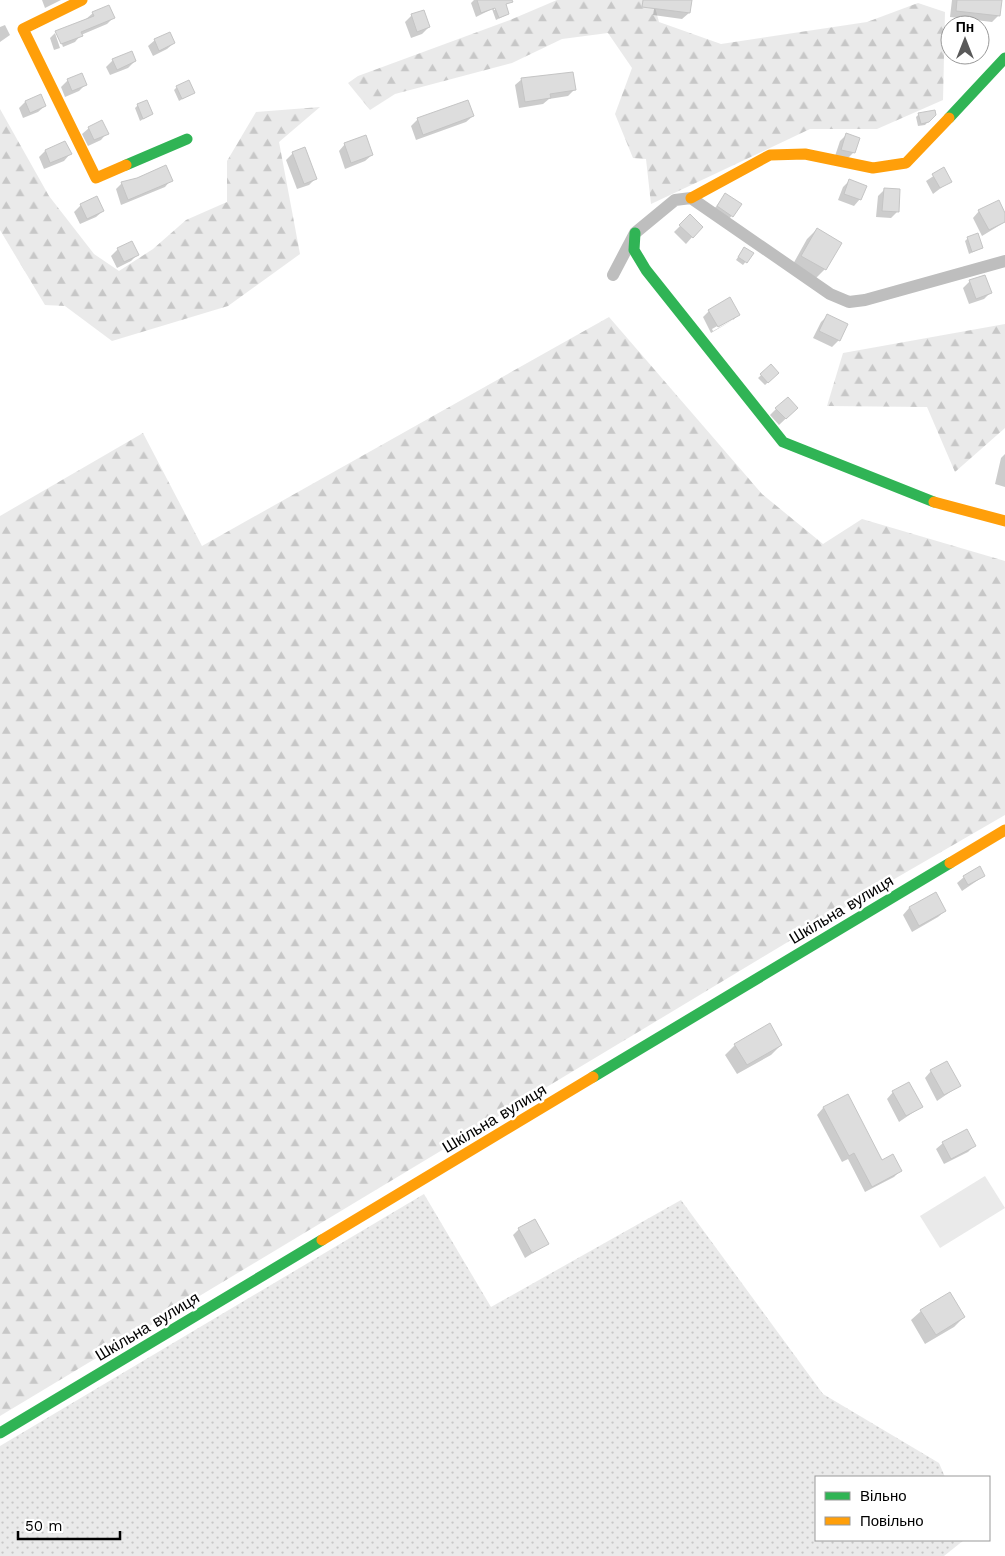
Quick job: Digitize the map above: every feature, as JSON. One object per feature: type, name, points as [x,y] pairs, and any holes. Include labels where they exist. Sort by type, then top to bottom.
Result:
[{"type":"street","points":[[82,0],[23,29],[96,178],[187,139]]},
{"type":"street","points":[[613,275],[635,233],[675,200],[692,198],[770,155],[805,154],[873,168],[906,163],[1005,58]]},
{"type":"street","points":[[692,198],[830,294],[849,302],[865,300],[1005,262]]},
{"type":"street","points":[[635,233],[634,250],[646,270],[783,442],[923,498],[1005,521]]},
{"type":"street","name":"Шкільна вулиця","points":[[0,1433],[1005,830]]},
{"type":"green space","points":[[557,0],[653,0],[659,22],[721,44],[867,22],[918,3],[945,12],[945,15],[940,15],[940,65],[944,65],[943,100],[877,129],[810,129],[651,204],[646,159],[633,158],[615,114],[632,68],[608,33],[562,39],[512,63],[395,94],[370,110],[348,83],[358,76],[510,20]]},
{"type":"green space","points":[[320,107],[279,142],[300,254],[228,306],[112,341],[65,306],[45,305],[0,230],[0,109],[49,196],[94,254],[119,271],[153,249],[186,220],[227,202],[227,161],[256,112]]},
{"type":"green space","points":[[609,317],[762,494],[823,544],[862,519],[1005,561],[1005,815],[846,907],[0,1416],[0,516],[143,433],[202,546]]},
{"type":"green space","points":[[1005,324],[1005,428],[955,472],[927,407],[827,406],[843,353]]},
{"type":"green space","points":[[985,1176],[1005,1208],[940,1248],[920,1216]]},
{"type":"green space","points":[[424,1194],[491,1307],[681,1200],[823,1394],[939,1463],[945,1476],[815,1476],[815,1541],[963,1541],[944,1556],[0,1556],[0,1446]]},
{"type":"building","points":[[477,0],[512,0],[513,2],[506,4],[509,14],[499,18],[495,8],[481,13]]},
{"type":"building","points":[[643,0],[692,0],[690,13],[642,7]]},
{"type":"building","points":[[957,0],[1002,0],[1000,16],[956,11]]},
{"type":"building","points":[[109,5],[115,18],[81,32],[83,36],[61,44],[55,31],[94,16],[92,12]]},
{"type":"building","points":[[424,10],[430,27],[417,32],[411,14]]},
{"type":"building","points":[[170,32],[175,43],[159,51],[154,39]]},
{"type":"building","points":[[132,51],[136,61],[117,70],[112,59]]},
{"type":"building","points":[[573,72],[576,90],[550,94],[551,98],[525,102],[521,78]]},
{"type":"building","points":[[82,73],[87,85],[72,91],[67,79]]},
{"type":"building","points":[[189,80],[195,93],[182,99],[176,86]]},
{"type":"building","points":[[41,94],[46,106],[30,113],[25,101]]},
{"type":"building","points":[[147,100],[153,114],[143,119],[137,104]]},
{"type":"building","points":[[468,100],[474,116],[423,135],[417,118]]},
{"type":"building","points":[[935,110],[936,115],[929,122],[921,124],[918,113]]},
{"type":"building","points":[[102,120],[109,134],[94,140],[88,127]]},
{"type":"building","points":[[846,133],[860,138],[855,153],[841,150]]},
{"type":"building","points":[[366,135],[373,155],[351,163],[344,143]]},
{"type":"building","points":[[65,141],[72,154],[50,163],[45,150]]},
{"type":"building","points":[[305,147],[317,179],[304,184],[292,152]]},
{"type":"building","points":[[166,165],[173,181],[128,200],[121,182],[137,178]]},
{"type":"building","points":[[944,167],[952,182],[940,188],[932,174]]},
{"type":"building","points":[[849,179],[867,186],[861,200],[844,194]]},
{"type":"building","points":[[884,188],[900,189],[899,212],[882,211]]},
{"type":"building","points":[[725,193],[742,204],[733,217],[717,206]]},
{"type":"building","points":[[97,196],[104,211],[87,219],[80,204]]},
{"type":"building","points":[[999,200],[1005,213],[1005,222],[989,230],[978,210]]},
{"type":"building","points":[[690,214],[703,227],[693,238],[679,225]]},
{"type":"building","points":[[817,228],[842,243],[826,270],[801,256]]},
{"type":"building","points":[[978,233],[983,248],[972,252],[967,237]]},
{"type":"building","points":[[132,241],[139,255],[124,262],[117,248]]},
{"type":"building","points":[[744,247],[754,253],[747,263],[738,257]]},
{"type":"building","points":[[985,275],[992,293],[976,299],[969,280]]},
{"type":"building","points":[[730,297],[740,315],[718,327],[708,310]]},
{"type":"building","points":[[827,314],[848,324],[840,341],[819,331]]},
{"type":"building","points":[[771,364],[779,373],[768,383],[760,374]]},
{"type":"building","points":[[788,397],[798,408],[786,419],[775,408]]},
{"type":"building","points":[[980,866],[985,876],[968,885],[963,876]]},
{"type":"building","points":[[936,892],[946,911],[919,926],[909,907]]},
{"type":"building","points":[[770,1023],[782,1045],[747,1065],[734,1044]]},
{"type":"building","points":[[947,1061],[961,1086],[944,1095],[930,1070]]},
{"type":"building","points":[[909,1082],[923,1107],[906,1116],[892,1091]]},
{"type":"building","points":[[848,1094],[882,1160],[893,1154],[902,1171],[872,1187],[854,1153],[849,1156],[823,1107]]},
{"type":"building","points":[[967,1129],[976,1146],[951,1159],[942,1142]]},
{"type":"building","points":[[535,1219],[549,1244],[532,1253],[518,1228]]},
{"type":"building","points":[[950,1292],[965,1317],[936,1335],[920,1310]]},
{"type":"traffic: fast","points":[[949,118],[1005,58]]},
{"type":"traffic: fast","points":[[126,165],[187,139]]},
{"type":"traffic: fast","points":[[635,233],[634,250],[646,270],[783,442],[934,502]]},
{"type":"traffic: fast","points":[[593,1077],[950,863]]},
{"type":"traffic: fast","points":[[0,1433],[322,1240]]},
{"type":"traffic: slow","points":[[82,0],[23,29],[96,178],[126,165]]},
{"type":"traffic: slow","points":[[691,198],[770,155],[805,154],[873,168],[906,163],[949,118]]},
{"type":"traffic: slow","points":[[934,502],[1005,521]]},
{"type":"traffic: slow","points":[[950,863],[1005,830]]},
{"type":"traffic: slow","points":[[322,1240],[593,1077]]}]
